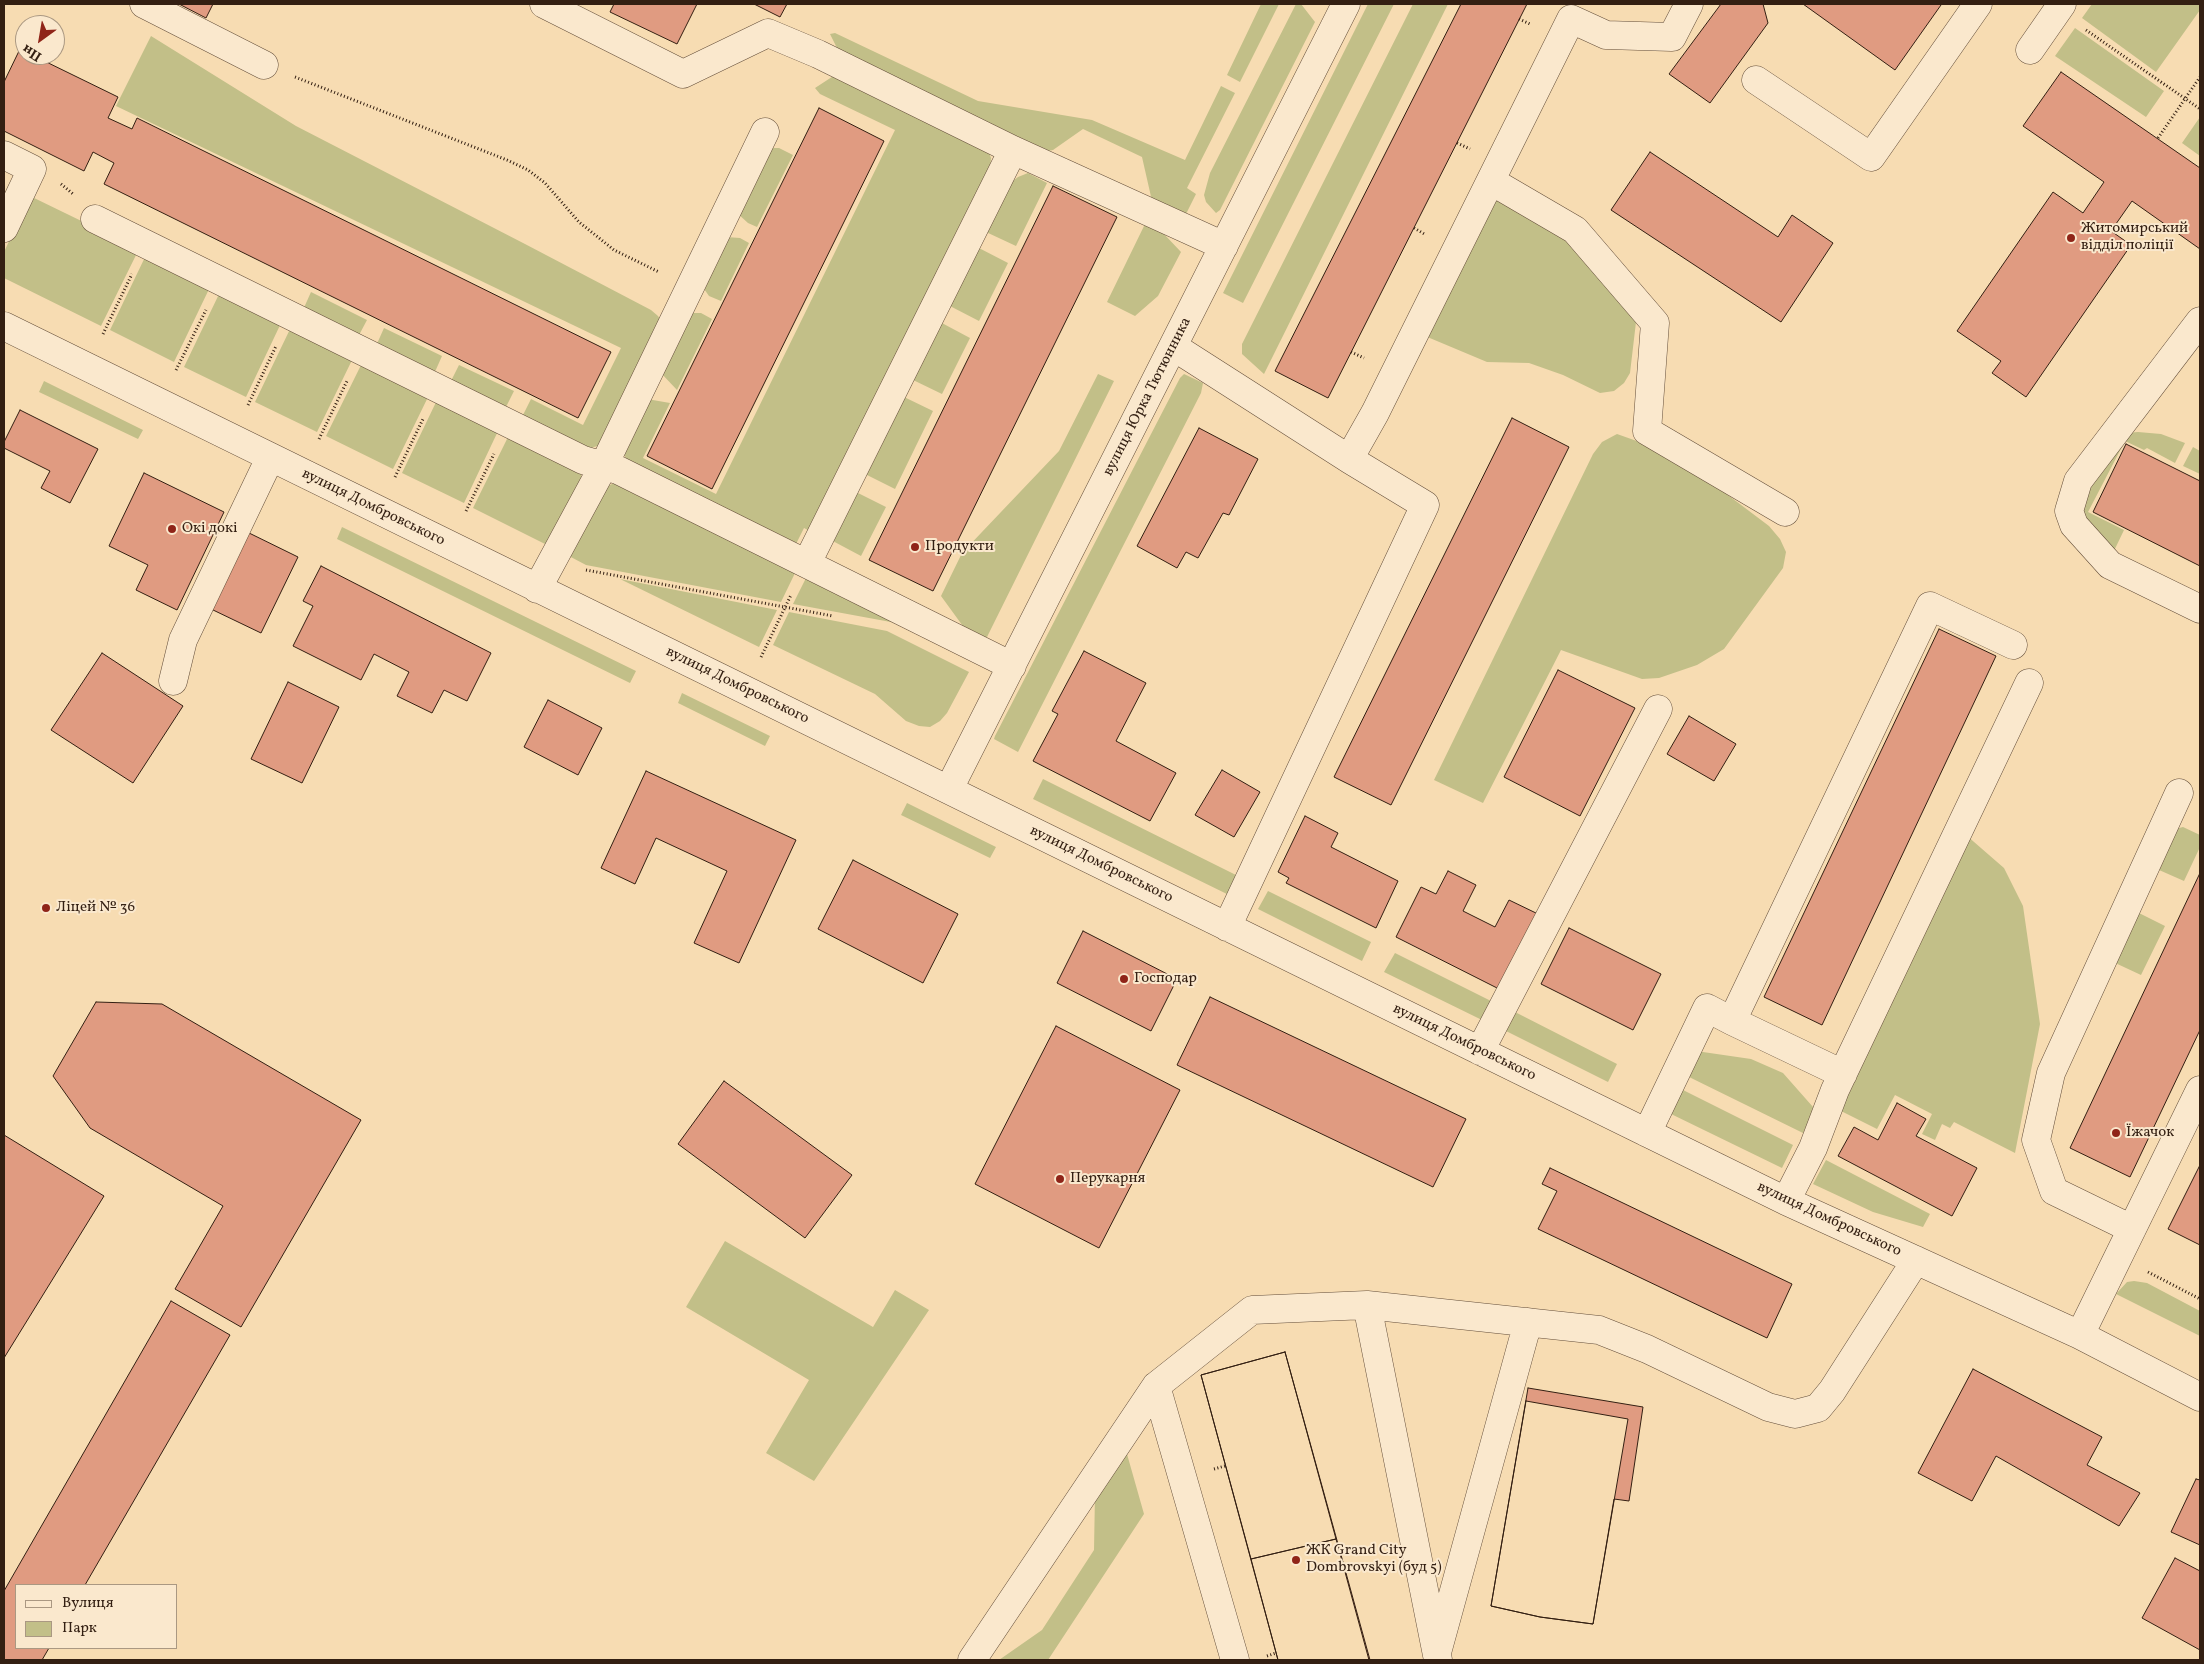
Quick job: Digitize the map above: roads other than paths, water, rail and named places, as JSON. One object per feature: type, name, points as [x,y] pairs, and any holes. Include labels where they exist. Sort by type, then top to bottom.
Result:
[{"type":"street","points":[[144,4],[264,66]]},
{"type":"street","points":[[544,4],[683,74],[768,33],[818,54],[1013,150],[1224,246]]},
{"type":"street","name":"вулиця Юрка Тютюнника","points":[[949,789],[1346,4]]},
{"type":"street","points":[[1349,459],[1491,181],[1571,19],[1606,35],[1672,37],[1689,4]]},
{"type":"street","points":[[1756,80],[1870,157],[1978,4]]},
{"type":"street","points":[[2030,50],[2060,7]]},
{"type":"street","points":[[537,589],[604,466],[765,132]]},
{"type":"street","points":[[807,563],[1013,150]]},
{"type":"street","points":[[4,156],[32,169],[4,228]]},
{"type":"street","points":[[1491,181],[1575,230],[1655,323],[1647,431],[1784,512]]},
{"type":"street","points":[[95,219],[583,460],[618,470],[1012,666]]},
{"type":"street","points":[[2200,321],[2078,481],[2069,511],[2074,525],[2110,565],[2200,609]]},
{"type":"street","name":"вулиця Домбровського","points":[[4,326],[1786,1201],[2080,1335],[2200,1397]]},
{"type":"street","points":[[1174,347],[1349,459],[1425,505],[1227,927]]},
{"type":"street","points":[[173,681],[183,640],[270,458]]},
{"type":"street","points":[[1732,1021],[1930,606],[2013,645]]},
{"type":"street","points":[[1786,1201],[1813,1148],[1842,1074],[2029,683]]},
{"type":"street","points":[[1480,1051],[1658,709]]},
{"type":"street","points":[[2132,1229],[2054,1191],[2036,1140],[2051,1073],[2178,793]]},
{"type":"street","points":[[1647,1133],[1707,1008],[1842,1074]]},
{"type":"street","points":[[2080,1335],[2200,1090]]},
{"type":"street","points":[[972,1660],[1156,1386],[1252,1310],[1367,1306],[1599,1330],[1647,1349],[1768,1407],[1794,1414],[1818,1408],[1832,1391],[1916,1260]]},
{"type":"street","points":[[1367,1306],[1437,1658]]},
{"type":"street","points":[[1437,1658],[1528,1322]]},
{"type":"street","points":[[1156,1386],[1235,1660]]},
{"type":"place","name":"Житомирський відділ поліції","points":[[2071,238]]},
{"type":"place","name":"Окі докі","points":[[172,529]]},
{"type":"place","name":"Продукти","points":[[915,547]]},
{"type":"place","name":"Ліцей № 36","points":[[46,908]]},
{"type":"place","name":"Господар","points":[[1124,979]]},
{"type":"place","name":"Їжачок","points":[[2116,1133]]},
{"type":"place","name":"Перукарня","points":[[1060,1179]]},
{"type":"place","name":"ЖК Grand City Dombrovskyi (буд 5)","points":[[1296,1560]]}]
